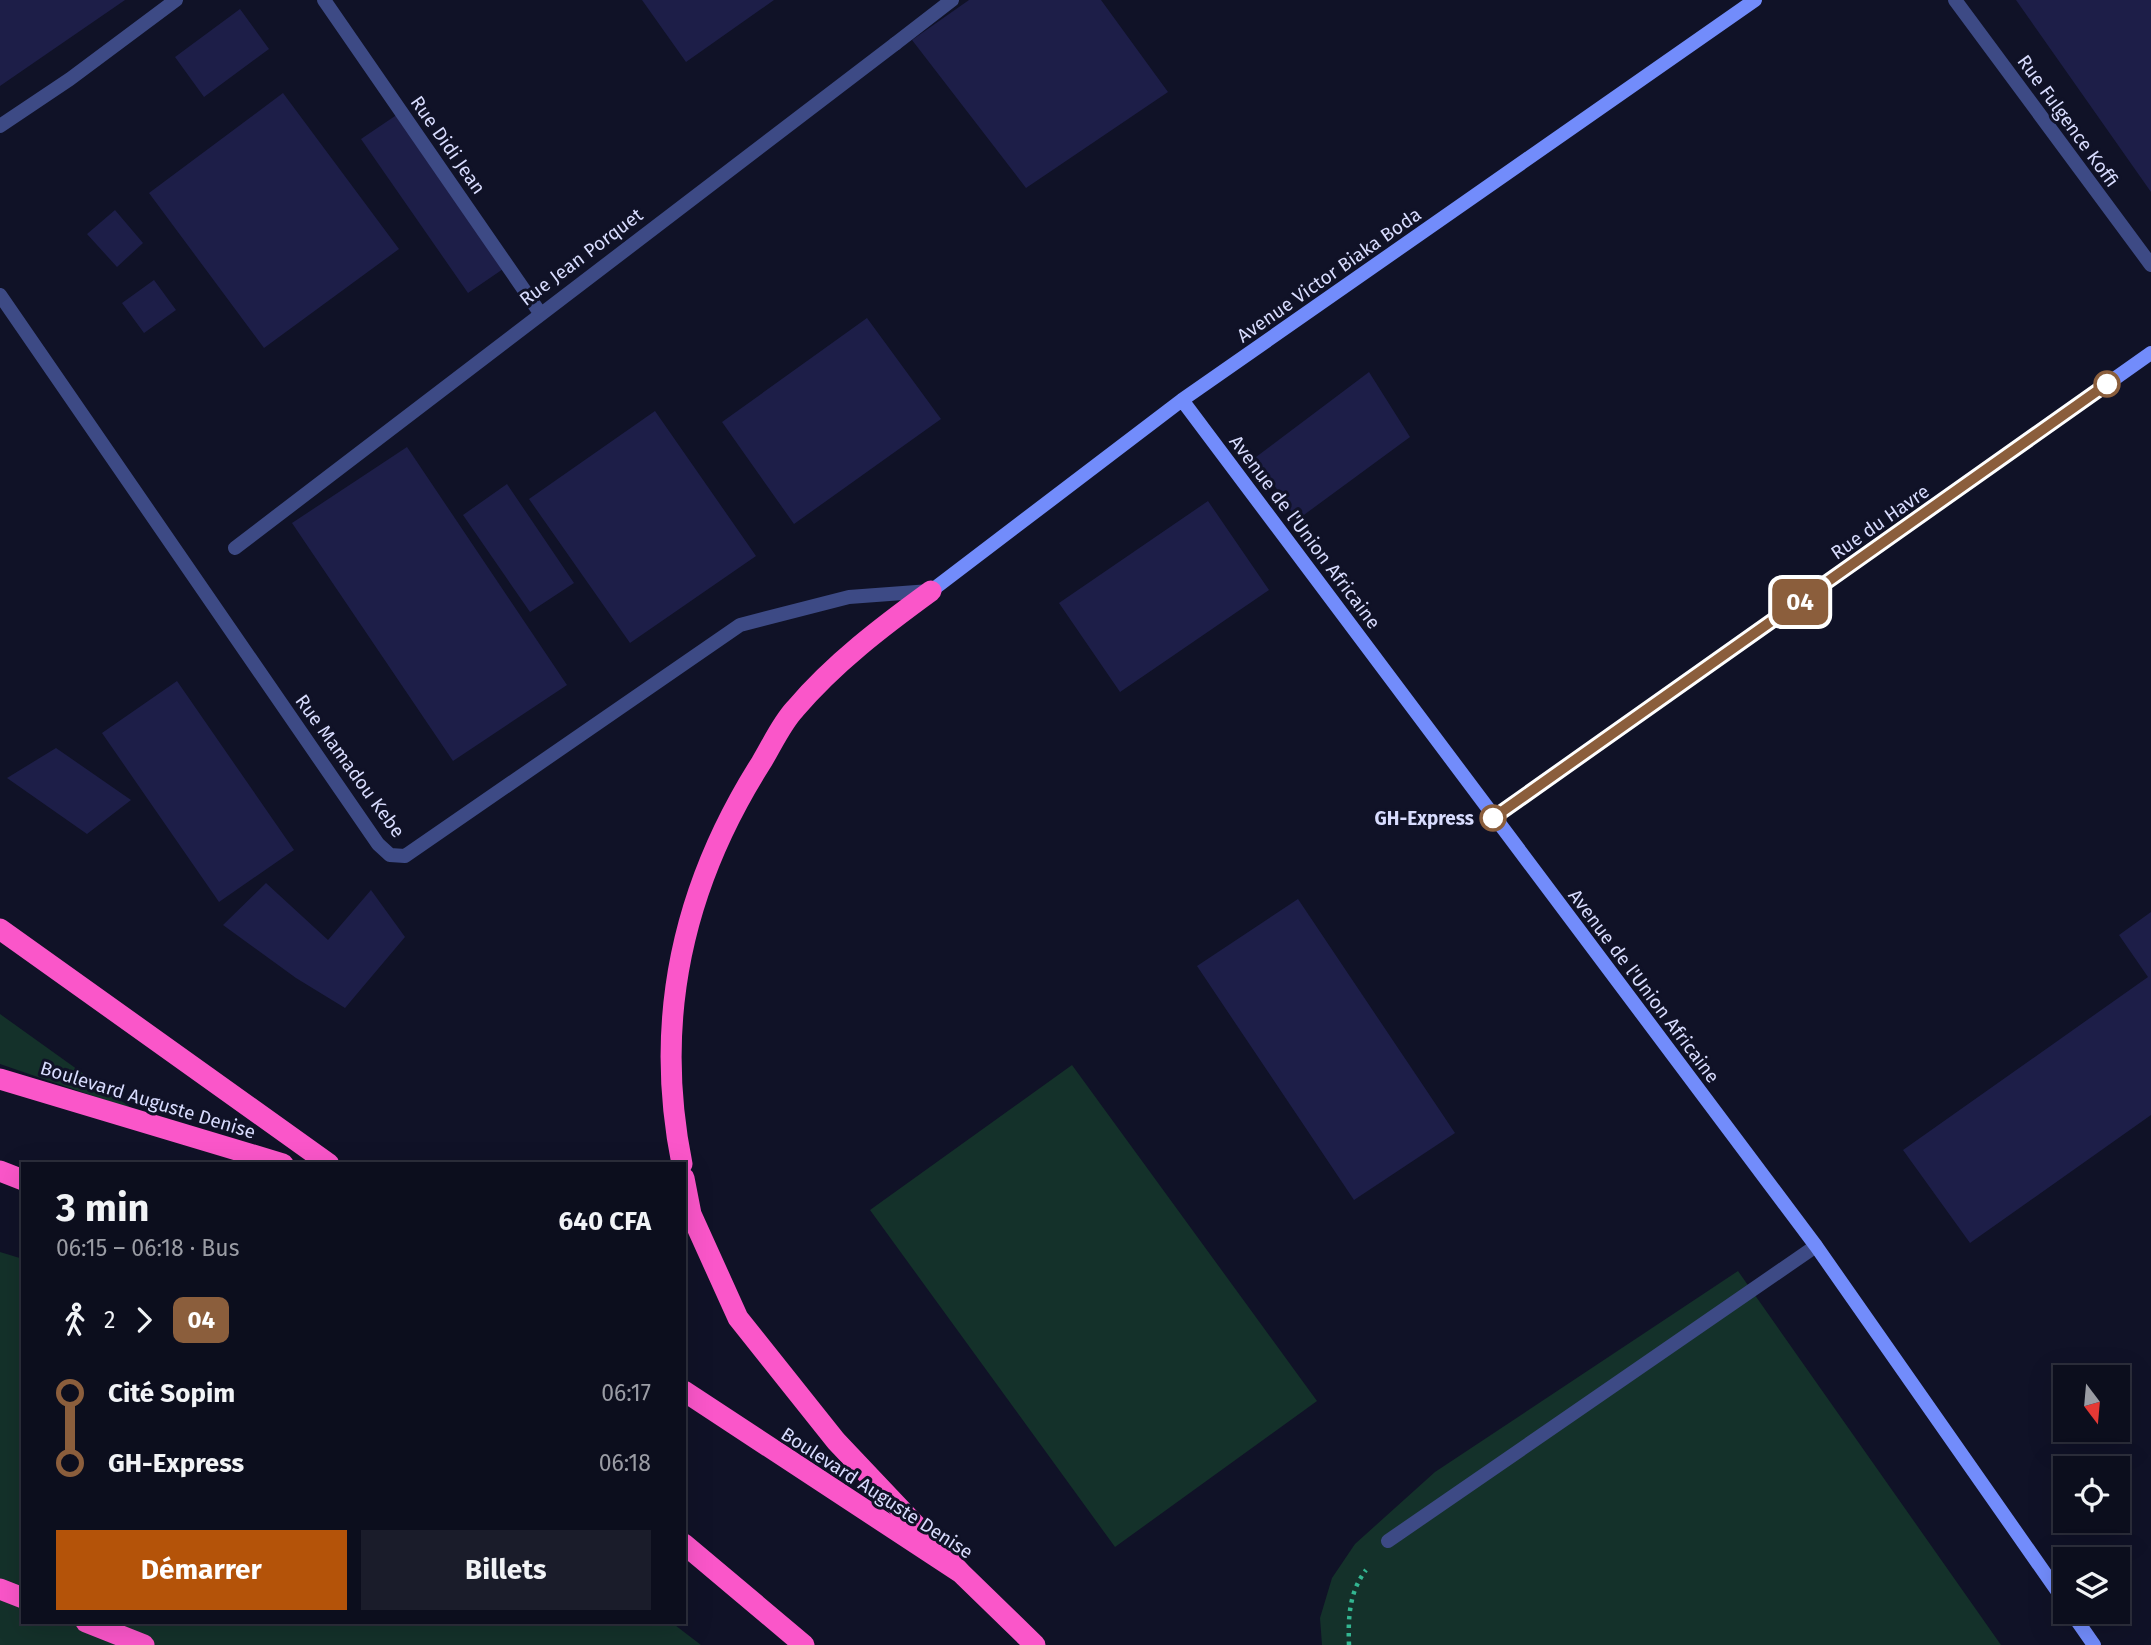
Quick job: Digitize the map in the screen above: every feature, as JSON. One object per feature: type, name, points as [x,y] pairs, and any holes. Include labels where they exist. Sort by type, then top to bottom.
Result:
[{"type":"highway","points":[[681,1162],[672,1115],[673,994],[694,902],[733,807],[794,710],[867,638],[931,591]]},
{"type":"highway","points":[[0,929],[325,1162]]},
{"type":"highway","name":"Boulevard Auguste Denise","points":[[0,1079],[276,1162]]},
{"type":"highway","points":[[0,1171],[21,1179]]},
{"type":"highway","points":[[686,1188],[691,1214],[738,1318],[836,1441],[961,1573]]},
{"type":"highway","name":"Boulevard Auguste Denise","points":[[686,1392],[747,1435],[961,1573],[1035,1645]]},
{"type":"highway","points":[[686,1546],[804,1645]]},
{"type":"highway","points":[[0,1589],[21,1597]]},
{"type":"highway","points":[[91,1624],[144,1645]]},
{"type":"main road","name":"Avenue Victor Biaka Boda","points":[[931,591],[1182,400],[1755,0]]},
{"type":"main road","name":"Rue du Havre","points":[[1493,818],[2151,353]]},
{"type":"main road","name":"Avenue de l'Union Africaine","points":[[1182,400],[1816,1246],[2053,1585]]},
{"type":"main road","points":[[2079,1624],[2094,1645]]},
{"type":"street","points":[[0,126],[70,79],[176,0]]},
{"type":"street","name":"Rue Didi Jean","points":[[324,0],[540,313]]},
{"type":"street","name":"Rue Jean Porquet","points":[[235,548],[952,0]]},
{"type":"street","name":"Rue Fulgence Koffi","points":[[1955,0],[2151,265]]},
{"type":"street","name":"Rue Mamadou Kebe","points":[[0,295],[378,844],[390,855],[405,856],[740,625],[849,597],[931,591]]},
{"type":"street","points":[[1388,1541],[1816,1246]]},
{"type":"path","points":[[1349,1645],[1348,1612],[1359,1578],[1388,1541]]},
{"type":"green space","points":[[0,1014],[134,1110],[0,1064]]},
{"type":"green space","points":[[1072,1065],[1317,1401],[1115,1547],[870,1210]]},
{"type":"green space","points":[[0,1252],[21,1258],[21,1624],[674,1624],[701,1645],[0,1645]]},
{"type":"green space","points":[[1738,1271],[2001,1645],[1322,1645],[1320,1618],[1332,1578],[1355,1544],[1435,1472]]},
{"type":"building","points":[[0,0],[125,0],[0,86]]},
{"type":"building","points":[[642,0],[774,0],[686,62]]},
{"type":"building","points":[[969,0],[1101,0],[1168,92],[1026,188],[912,40]]},
{"type":"building","points":[[2016,0],[2151,0],[2151,192]]},
{"type":"building","points":[[240,9],[269,49],[204,97],[175,57]]},
{"type":"building","points":[[283,93],[399,249],[264,348],[149,193]]},
{"type":"building","points":[[398,114],[506,267],[468,293],[361,139]]},
{"type":"building","points":[[115,210],[143,243],[117,267],[87,234]]},
{"type":"building","points":[[154,280],[176,310],[144,333],[122,303]]},
{"type":"building","points":[[867,318],[941,419],[794,524],[722,422]]},
{"type":"building","points":[[1369,372],[1410,437],[1297,520],[1256,457]]},
{"type":"building","points":[[655,411],[756,556],[630,643],[529,499]]},
{"type":"building","points":[[407,447],[567,685],[453,761],[292,523]]},
{"type":"building","points":[[507,484],[574,583],[530,612],[463,515]]},
{"type":"building","points":[[1208,501],[1269,590],[1120,692],[1059,603]]},
{"type":"building","points":[[177,681],[294,850],[219,902],[102,733]]},
{"type":"building","points":[[56,748],[131,800],[87,834],[7,778]]},
{"type":"building","points":[[266,883],[328,940],[371,890],[405,937],[345,1008],[296,978],[223,925]]},
{"type":"building","points":[[1298,899],[1455,1133],[1354,1200],[1197,966]]},
{"type":"building","points":[[2151,912],[2151,1115],[1970,1243],[1903,1150],[2148,977],[2119,935]]},
{"type":"bus line","name":"04","points":[[1493,818],[2107,384]]},
{"type":"place","name":"GH-Express","points":[[1493,818]]}]
